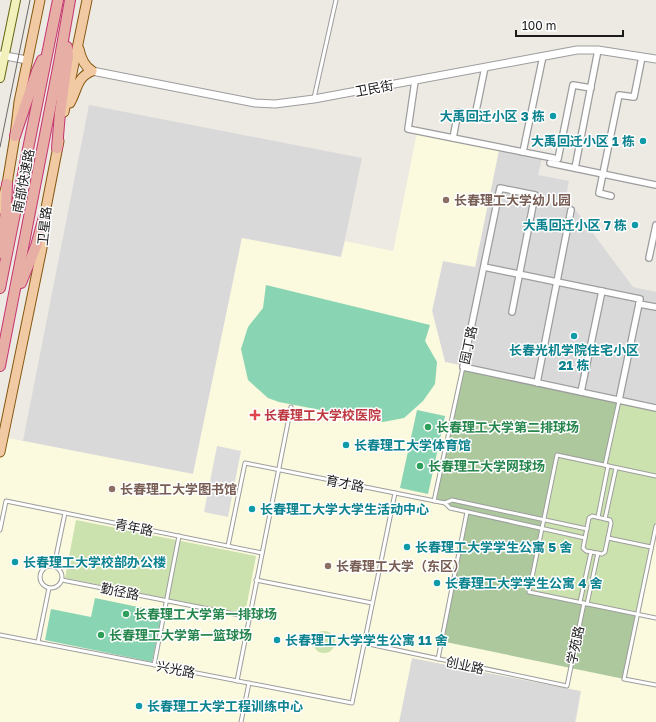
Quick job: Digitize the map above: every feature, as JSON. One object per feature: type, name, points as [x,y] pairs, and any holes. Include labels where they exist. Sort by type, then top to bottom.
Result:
[{"type":"highway","name":"南部快速路","points":[[0,288],[58,0]]},
{"type":"highway","name":"南部快速路","points":[[0,366],[67,24],[70,0]]},
{"type":"highway","points":[[57,148],[68,56],[67,24]]},
{"type":"highway","points":[[16,136],[37,71],[49,46]]},
{"type":"highway","points":[[0,253],[6,210],[7,184]]},
{"type":"highway","points":[[12,307],[36,246],[45,213]]},
{"type":"main road","points":[[0,78],[2,55],[16,0]]},
{"type":"main road","points":[[0,209],[7,184],[16,136],[19,102],[40,0]]},
{"type":"main road","name":"卫星路","points":[[0,452],[42,248],[45,213],[87,0]]},
{"type":"main road","points":[[78,44],[82,60],[86,67],[92,71]]},
{"type":"main road","points":[[64,114],[74,96],[77,84],[85,74],[92,71]]},
{"type":"street","name":"卫民街","points":[[92,71],[256,103],[275,104],[314,99],[415,81],[577,50],[598,50],[656,59]]},
{"type":"street","points":[[575,168],[598,50]]},
{"type":"street","points":[[2,55],[27,60]]},
{"type":"street","points":[[524,152],[543,56]]},
{"type":"street","points":[[611,196],[599,193],[619,95],[634,98],[642,57]]},
{"type":"street","points":[[453,138],[458,112],[475,116],[485,67]]},
{"type":"street","points":[[415,81],[408,129],[558,159],[573,84],[591,88]]},
{"type":"street","points":[[550,163],[656,185]]},
{"type":"street","name":"园丁路","points":[[463,367],[500,188],[535,195],[519,274]]},
{"type":"street","points":[[537,383],[571,210]]},
{"type":"street","points":[[650,258],[656,225]]},
{"type":"street","points":[[484,267],[640,299],[619,400]]},
{"type":"street","points":[[512,312],[519,274]]},
{"type":"street","points":[[581,392],[602,291]]},
{"type":"street","points":[[639,304],[656,307]]},
{"type":"street","points":[[463,367],[656,408]]},
{"type":"lane","points":[[314,99],[336,0]]},
{"type":"lane","name":"园丁路","points":[[434,501],[463,367]]},
{"type":"lane","points":[[598,517],[619,400]]},
{"type":"lane","points":[[237,681],[256,580],[292,407]]},
{"type":"lane","points":[[656,476],[557,455],[529,592],[656,618]]},
{"type":"lane","name":"育才路","points":[[228,546],[245,463],[445,503],[452,500],[587,529]]},
{"type":"lane","points":[[605,519],[616,468]]},
{"type":"lane","points":[[364,643],[395,493]]},
{"type":"lane","name":"青年路","points":[[0,530],[6,501],[262,553]]},
{"type":"lane","name":"育才路","points":[[445,503],[450,508],[585,538]]},
{"type":"lane","points":[[438,659],[467,512]]},
{"type":"lane","points":[[54,566],[64,513]]},
{"type":"lane","points":[[592,516],[598,517],[610,520],[611,523],[605,552],[602,554],[586,551],[583,548],[589,518],[592,516]]},
{"type":"lane","points":[[656,526],[624,679],[656,686]]},
{"type":"lane","points":[[154,664],[180,536]]},
{"type":"lane","points":[[608,538],[651,547]]},
{"type":"lane","name":"学苑路","points":[[567,686],[584,603],[591,552]]},
{"type":"lane","name":"学苑路","points":[[584,603],[598,553]]},
{"type":"lane","points":[[47,566],[54,566],[61,570],[62,580],[60,585],[53,588],[48,588],[41,582],[40,574],[47,566]]},
{"type":"lane","name":"勤径路","points":[[62,580],[249,617]]},
{"type":"lane","points":[[256,580],[372,603]]},
{"type":"lane","points":[[38,642],[48,588]]},
{"type":"lane","name":"兴光路","points":[[0,635],[352,703],[364,643]]},
{"type":"lane","name":"创业路","points":[[364,643],[567,686]]},
{"type":"lane","points":[[241,722],[249,683]]},
{"type":"shaded area","points":[[89,105],[362,158],[341,258],[242,238],[193,474],[23,441]]},
{"type":"shaded area","name":"长春理工大学（东区）","points":[[417,133],[499,150],[475,267],[443,261],[432,311],[445,362],[656,406],[656,722],[576,722],[581,691],[412,658],[399,722],[0,722],[0,447],[3,437],[193,474],[242,238],[341,257],[345,241],[393,251]]},
{"type":"shaded area","points":[[499,150],[542,158],[538,175],[569,181],[566,197],[633,287],[656,292],[656,406],[445,362],[432,311],[443,261],[475,267]]},
{"type":"shaded area","points":[[217,446],[241,451],[228,517],[204,512]]},
{"type":"shaded area","points":[[412,658],[581,691],[575,722],[399,722]]},
{"type":"green space","points":[[266,285],[430,325],[425,341],[437,362],[435,384],[423,401],[404,418],[383,422],[279,402],[268,398],[248,380],[241,349],[248,327],[263,308]]},
{"type":"green space","points":[[463,367],[619,400],[605,465],[558,455],[529,591],[637,614],[624,679],[441,641],[467,512],[450,508],[445,503],[434,501]]},
{"type":"green space","points":[[619,400],[656,408],[656,526],[637,614],[529,592],[557,455]]},
{"type":"green space","name":"长春理工大学网球场","points":[[417,410],[445,416],[428,494],[400,488]]},
{"type":"green space","points":[[76,520],[256,556],[245,614],[65,578]]},
{"type":"green space","name":"长春理工大学第一篮球场","points":[[95,598],[162,612],[152,662],[45,640],[51,609],[91,617]]},
{"type":"green space","points":[[324,631],[332,634],[335,642],[332,650],[324,653],[316,650],[313,642],[316,634]]},
{"type":"tram line","points":[[0,147],[30,0]]},
{"type":"place","name":"大禹回迁小区 3 栋","points":[[553,116]]},
{"type":"place","name":"大禹回迁小区 1 栋","points":[[643,141]]},
{"type":"place","name":"长春理工大学幼儿园","points":[[446,200]]},
{"type":"place","name":"大禹回迁小区 7 栋","points":[[635,225]]},
{"type":"place","name":"长春光机学院住宅小区 21 栋","points":[[574,336]]},
{"type":"place","name":"长春理工大学校医院","points":[[255,415]]},
{"type":"place","name":"长春理工大学第二排球场","points":[[428,427]]},
{"type":"place","name":"长春理工大学体育馆","points":[[346,445]]},
{"type":"place","name":"长春理工大学网球场","points":[[420,466]]},
{"type":"place","name":"长春理工大学图书馆","points":[[112,489]]},
{"type":"place","name":"长春理工大学大学生活动中心","points":[[252,509]]},
{"type":"place","name":"长春理工大学学生公寓 5 舍","points":[[407,547]]},
{"type":"place","name":"长春理工大学校部办公楼","points":[[15,562]]},
{"type":"place","name":"长春理工大学（东区）","points":[[328,566]]},
{"type":"place","name":"长春理工大学学生公寓 4 舍","points":[[437,583]]},
{"type":"place","name":"长春理工大学第一排球场","points":[[126,614]]},
{"type":"place","name":"长春理工大学第一篮球场","points":[[101,635]]},
{"type":"place","name":"长春理工大学学生公寓 11 舍","points":[[277,640]]},
{"type":"place","name":"长春理工大学工程训练中心","points":[[139,706]]}]
